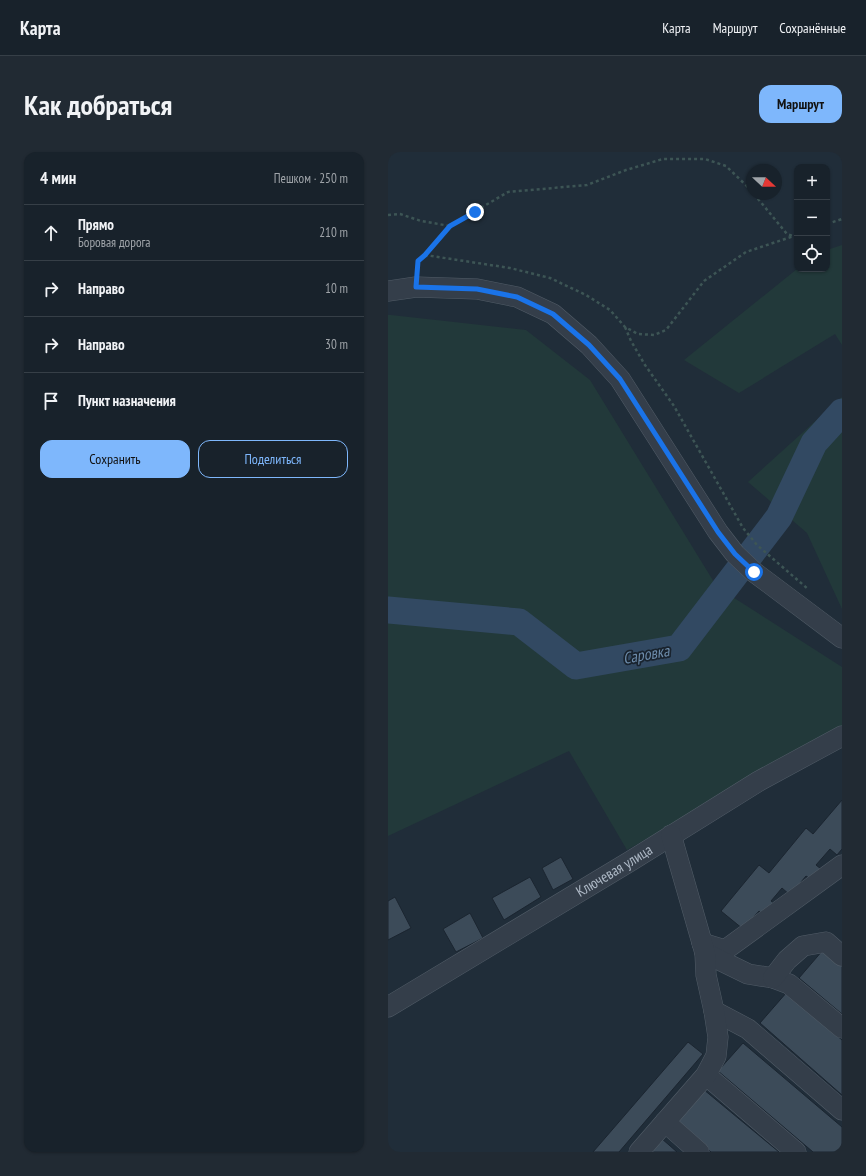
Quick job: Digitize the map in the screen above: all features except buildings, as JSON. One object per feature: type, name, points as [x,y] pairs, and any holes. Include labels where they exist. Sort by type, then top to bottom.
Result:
[{"type":"street","points":[[388,291],[416,287],[477,289],[517,297],[553,314],[589,345],[620,379],[718,532],[735,554],[754,572],[842,638]]},
{"type":"street","name":"Ключевая улица","points":[[388,1007],[623,866],[759,781],[842,736]]},
{"type":"street","points":[[638,1152],[706,1075],[716,1056],[718,1037],[706,975],[704,948],[671,835]]},
{"type":"street","points":[[704,948],[725,950],[842,865]]},
{"type":"street","points":[[773,978],[787,960],[803,946],[826,942],[842,956]]},
{"type":"street","points":[[704,948],[748,974],[773,978],[789,984],[842,1028]]},
{"type":"street","points":[[714,1011],[748,1029],[842,1110]]},
{"type":"street","points":[[706,1075],[796,1152]]},
{"type":"street","points":[[665,1122],[699,1152]]},
{"type":"path","points":[[416,287],[418,261],[450,226],[508,192],[587,186],[626,170],[663,159],[705,159],[726,166],[746,186]]},
{"type":"path","points":[[759,200],[787,234],[793,236]]},
{"type":"path","points":[[388,214],[400,214],[421,221],[450,226]]},
{"type":"path","points":[[830,223],[842,219]]},
{"type":"path","points":[[625,327],[638,334],[649,335],[654,335],[666,330],[704,281],[746,252],[793,236]]},
{"type":"path","points":[[425,255],[510,268],[550,278],[586,295],[610,310],[625,327],[631,341],[642,359],[674,406],[743,528],[757,545],[811,591]]},
{"type":"green space","points":[[842,245],[842,345],[835,334],[739,393],[684,360],[794,271],[830,272],[830,249]]},
{"type":"green space","points":[[388,315],[526,330],[590,380],[717,587],[842,667],[842,728],[627,850],[569,751],[388,836]]},
{"type":"green space","points":[[842,397],[842,609],[807,533],[748,482]]},
{"type":"waterway","name":"Саровка","points":[[388,610],[519,622],[576,666],[679,648],[779,517],[814,443],[842,412]]},
{"type":"route","points":[[475,212],[450,226],[418,261],[416,287],[477,289],[517,297],[553,314],[589,345],[620,379],[718,532],[735,554],[754,572]]}]
